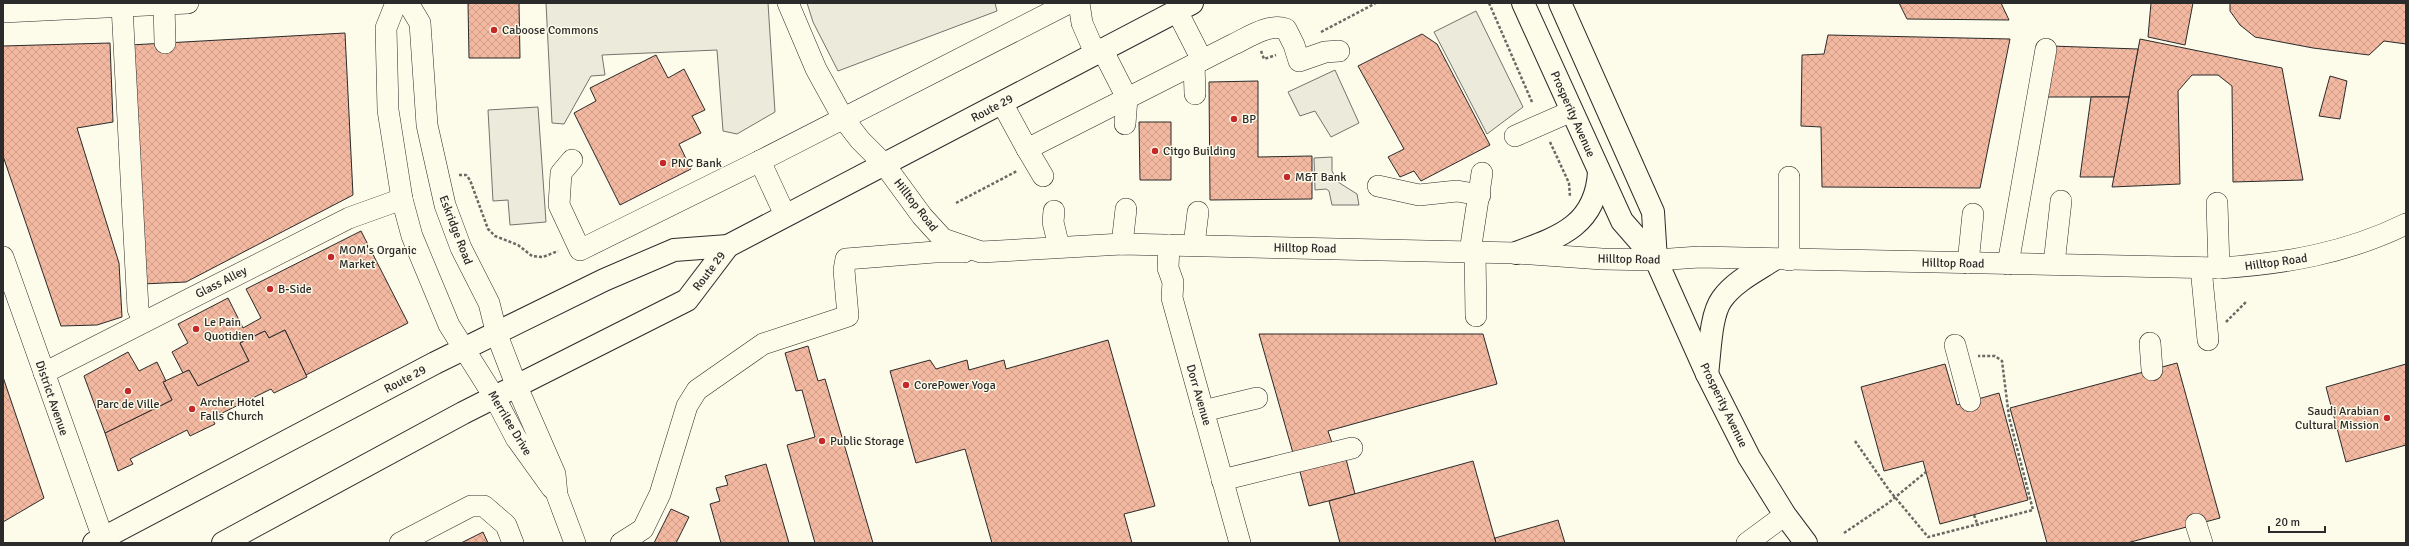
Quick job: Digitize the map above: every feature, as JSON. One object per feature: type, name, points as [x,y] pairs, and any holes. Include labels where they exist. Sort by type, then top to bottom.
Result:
[{"type":"main road","name":"Prosperity Avenue","points":[[1523,3],[1622,221],[1656,260],[1707,374],[1749,457],[1785,515],[1806,543]]},
{"type":"main road","name":"Prosperity Avenue","points":[[1560,3],[1653,212],[1656,260]]},
{"type":"main road","name":"Route 29","points":[[223,543],[463,413],[687,300],[728,246],[1184,7]]},
{"type":"main road","points":[[1516,253],[1562,234],[1584,218],[1595,199],[1599,172]]},
{"type":"main road","name":"Route 29","points":[[98,540],[435,363],[497,334],[604,280],[674,250],[728,246]]},
{"type":"main road","points":[[1707,374],[1713,326],[1721,300],[1741,281],[1781,260]]},
{"type":"street","points":[[3,12],[188,3]]},
{"type":"street","points":[[396,3],[386,28],[388,110],[402,198],[412,236],[430,284],[449,325],[464,350]]},
{"type":"street","name":"Eskridge Road","points":[[408,3],[420,23],[427,125],[444,205],[461,248],[488,303],[497,334],[517,387],[535,424]]},
{"type":"street","name":"Hilltop Road","points":[[788,3],[816,69],[843,118],[860,140],[884,164],[922,216],[943,239],[981,252],[1122,244],[1516,253],[1602,259],[1656,260],[1699,257],[1781,260],[2210,268],[2256,266],[2320,255],[2350,247],[2406,224]]},
{"type":"street","points":[[572,160],[561,173],[559,205],[579,246],[760,161],[1069,3]]},
{"type":"street","points":[[1079,3],[1082,23],[1127,98],[1125,124]]},
{"type":"street","points":[[164,4],[165,43]]},
{"type":"street","points":[[122,6],[138,309],[143,322]]},
{"type":"street","points":[[1184,7],[1198,62],[1195,94]]},
{"type":"street","points":[[1027,149],[1198,62],[1241,41],[1277,26],[1286,30],[1294,45],[1299,61],[1325,52],[1339,51]]},
{"type":"street","points":[[2008,264],[2046,49]]},
{"type":"street","points":[[1002,103],[1043,176]]},
{"type":"street","points":[[1515,136],[1572,111]]},
{"type":"street","points":[[760,161],[785,215]]},
{"type":"street","points":[[1476,316],[1473,252],[1476,205],[1480,195],[1482,174]]},
{"type":"street","points":[[1781,260],[1790,177]]},
{"type":"street","points":[[1378,186],[1419,195],[1457,191],[1480,195]]},
{"type":"street","name":"Glass Alley","points":[[44,373],[143,322],[222,272],[349,218],[402,198]]},
{"type":"street","points":[[2054,264],[2061,201]]},
{"type":"street","points":[[2208,340],[2210,268],[2216,204]]},
{"type":"street","points":[[1122,244],[1126,209]]},
{"type":"street","points":[[1054,211],[1053,222],[1059,248]]},
{"type":"street","points":[[1194,245],[1198,212]]},
{"type":"street","points":[[1968,263],[1973,214]]},
{"type":"street","name":"Dorr Avenue","points":[[1169,245],[1168,268],[1173,282],[1172,298],[1240,543]]},
{"type":"street","points":[[621,543],[643,529],[660,494],[687,406],[697,390],[763,344],[848,316],[844,270],[846,259],[935,252],[981,252]]},
{"type":"street","name":"District Avenue","points":[[3,257],[44,373],[98,540]]},
{"type":"street","points":[[2150,343],[2152,370]]},
{"type":"street","name":"Merrilee Drive","points":[[464,350],[495,398],[516,438],[557,495]]},
{"type":"street","points":[[1956,350],[1970,401]]},
{"type":"street","points":[[1203,411],[1257,398]]},
{"type":"street","name":"Merrilee Drive","points":[[535,424],[555,474],[557,495],[575,543]]},
{"type":"street","points":[[1222,480],[1352,448]]},
{"type":"street","points":[[400,543],[471,506],[484,506],[506,525],[513,543]]},
{"type":"street","points":[[1746,543],[1785,515]]},
{"type":"path","points":[[1294,45],[1376,3]]},
{"type":"path","points":[[1489,3],[1532,102]]},
{"type":"path","points":[[1547,135],[1569,184],[1569,201]]},
{"type":"path","points":[[459,175],[466,176],[470,180],[488,229],[495,236],[518,245],[532,256],[543,257],[579,246]]},
{"type":"path","points":[[1854,441],[1895,498],[1928,537],[1978,526],[2033,510],[2008,417],[2002,361],[1995,356],[1956,350]]},
{"type":"path","points":[[1844,533],[1895,498],[1926,472]]},
{"type":"path","points":[[1974,515],[1978,526]]},
{"type":"shaded area","points":[[546,3],[768,3],[775,112],[737,134],[723,131],[717,50],[602,55],[605,75],[591,76],[564,124],[552,123]]},
{"type":"shaded area","points":[[807,3],[995,3],[997,11],[838,71],[813,22]]},
{"type":"shaded area","points":[[1476,11],[1523,107],[1487,134],[1434,32]]},
{"type":"shaded area","points":[[1335,70],[1359,123],[1331,137],[1315,111],[1300,116],[1288,92]]},
{"type":"shaded area","points":[[538,107],[546,222],[510,225],[508,200],[493,201],[488,110]]},
{"type":"shaded area","points":[[1332,157],[1332,171],[1338,182],[1357,194],[1359,205],[1332,205],[1329,191],[1326,189],[1315,190],[1314,158]]},
{"type":"building","name":"Caboose Commons","points":[[468,3],[519,3],[520,58],[469,58]]},
{"type":"building","points":[[1899,3],[2001,3],[2009,20],[1907,19]]},
{"type":"building","points":[[2151,3],[2193,3],[2185,45],[2148,37]]},
{"type":"building","points":[[2230,3],[2406,3],[2406,44],[2384,41],[2369,55],[2313,48],[2255,37],[2240,25],[2230,11]]},
{"type":"building","points":[[345,33],[353,195],[186,282],[142,284],[130,45]]},
{"type":"building","points":[[1422,34],[1437,44],[1490,145],[1421,181],[1414,171],[1400,177],[1388,157],[1404,149],[1358,66]]},
{"type":"building","points":[[1828,35],[2010,39],[1980,188],[1822,187],[1821,127],[1801,126],[1802,55],[1824,54]]},
{"type":"building","points":[[2140,39],[2282,68],[2303,180],[2233,182],[2232,86],[2218,75],[2192,75],[2178,91],[2180,184],[2112,187]]},
{"type":"building","points":[[110,43],[113,122],[77,128],[119,263],[122,317],[97,325],[61,326],[3,156],[3,46]]},
{"type":"building","points":[[2051,46],[2138,49],[2129,97],[2043,97]]},
{"type":"building","points":[[656,55],[668,78],[684,69],[705,110],[692,116],[701,133],[679,144],[691,169],[620,205],[574,113],[596,101],[590,88]]},
{"type":"building","points":[[2330,76],[2347,81],[2340,119],[2319,116]]},
{"type":"building","name":"BP","points":[[1258,81],[1258,157],[1312,156],[1312,199],[1210,200],[1209,82]]},
{"type":"building","points":[[2091,97],[2129,97],[2114,177],[2080,177]]},
{"type":"building","name":"Citgo Building","points":[[1139,122],[1171,122],[1171,180],[1140,180]]},
{"type":"building","points":[[361,231],[408,323],[306,375],[285,330],[269,338],[265,331],[240,343],[249,361],[198,386],[189,370],[183,373],[172,352],[188,343],[178,324],[228,298],[243,328],[261,318],[246,289]]},
{"type":"building","name":"Archer Hotel Falls Church","points":[[285,330],[307,377],[274,393],[271,389],[212,418],[215,424],[190,436],[187,430],[130,459],[133,464],[118,471],[105,433],[172,400],[163,382],[189,370],[198,386],[249,361],[240,343],[265,331],[269,338]]},
{"type":"building","points":[[1259,334],[1483,334],[1497,384],[1328,431],[1332,443],[1293,453]]},
{"type":"building","points":[[1108,340],[1155,506],[1124,514],[1132,543],[992,543],[965,449],[916,463],[890,371],[930,360],[936,369],[967,360],[969,370],[1004,360],[1006,369]]},
{"type":"building","name":"Public Storage","points":[[808,346],[818,381],[825,379],[873,543],[815,543],[787,445],[815,437],[802,390],[796,391],[785,353]]},
{"type":"building","name":"Parc de Ville","points":[[128,352],[139,371],[157,362],[166,381],[163,382],[172,400],[105,433],[84,376]]},
{"type":"building","points":[[2177,363],[2220,518],[2127,543],[2047,543],[2010,408]]},
{"type":"building","points":[[1945,364],[1957,405],[1999,393],[2028,500],[1940,524],[1923,461],[1884,471],[1861,387]]},
{"type":"building","points":[[2406,364],[2406,445],[2346,462],[2326,387]]},
{"type":"building","points":[[3,377],[44,498],[3,522]]},
{"type":"building","points":[[1345,455],[1355,494],[1309,506],[1299,468]]},
{"type":"building","points":[[1473,461],[1496,543],[1340,543],[1329,501]]},
{"type":"building","points":[[766,464],[789,543],[721,543],[710,504],[720,501],[716,488],[728,485],[725,476]]},
{"type":"building","points":[[671,509],[689,517],[676,543],[654,543]]},
{"type":"building","points":[[1558,520],[1565,543],[1496,543],[1495,538]]},
{"type":"building","points":[[483,532],[488,543],[461,543]]},
{"type":"place","name":"Caboose Commons","points":[[494,30]]},
{"type":"place","name":"BP","points":[[1234,119]]},
{"type":"place","name":"Citgo Building","points":[[1155,151]]},
{"type":"place","name":"PNC Bank","points":[[663,163]]},
{"type":"place","name":"M&T Bank","points":[[1287,177]]},
{"type":"place","name":"MOM's Organic Market","points":[[331,257]]},
{"type":"place","name":"B-Side","points":[[270,289]]},
{"type":"place","name":"Le Pain Quotidien","points":[[196,329]]},
{"type":"place","name":"CorePower Yoga","points":[[906,385]]},
{"type":"place","name":"Parc de Ville","points":[[128,391]]},
{"type":"place","name":"Archer Hotel Falls Church","points":[[192,409]]},
{"type":"place","name":"Saudi Arabian Cultural Mission","points":[[2387,418]]},
{"type":"place","name":"Public Storage","points":[[822,441]]}]
